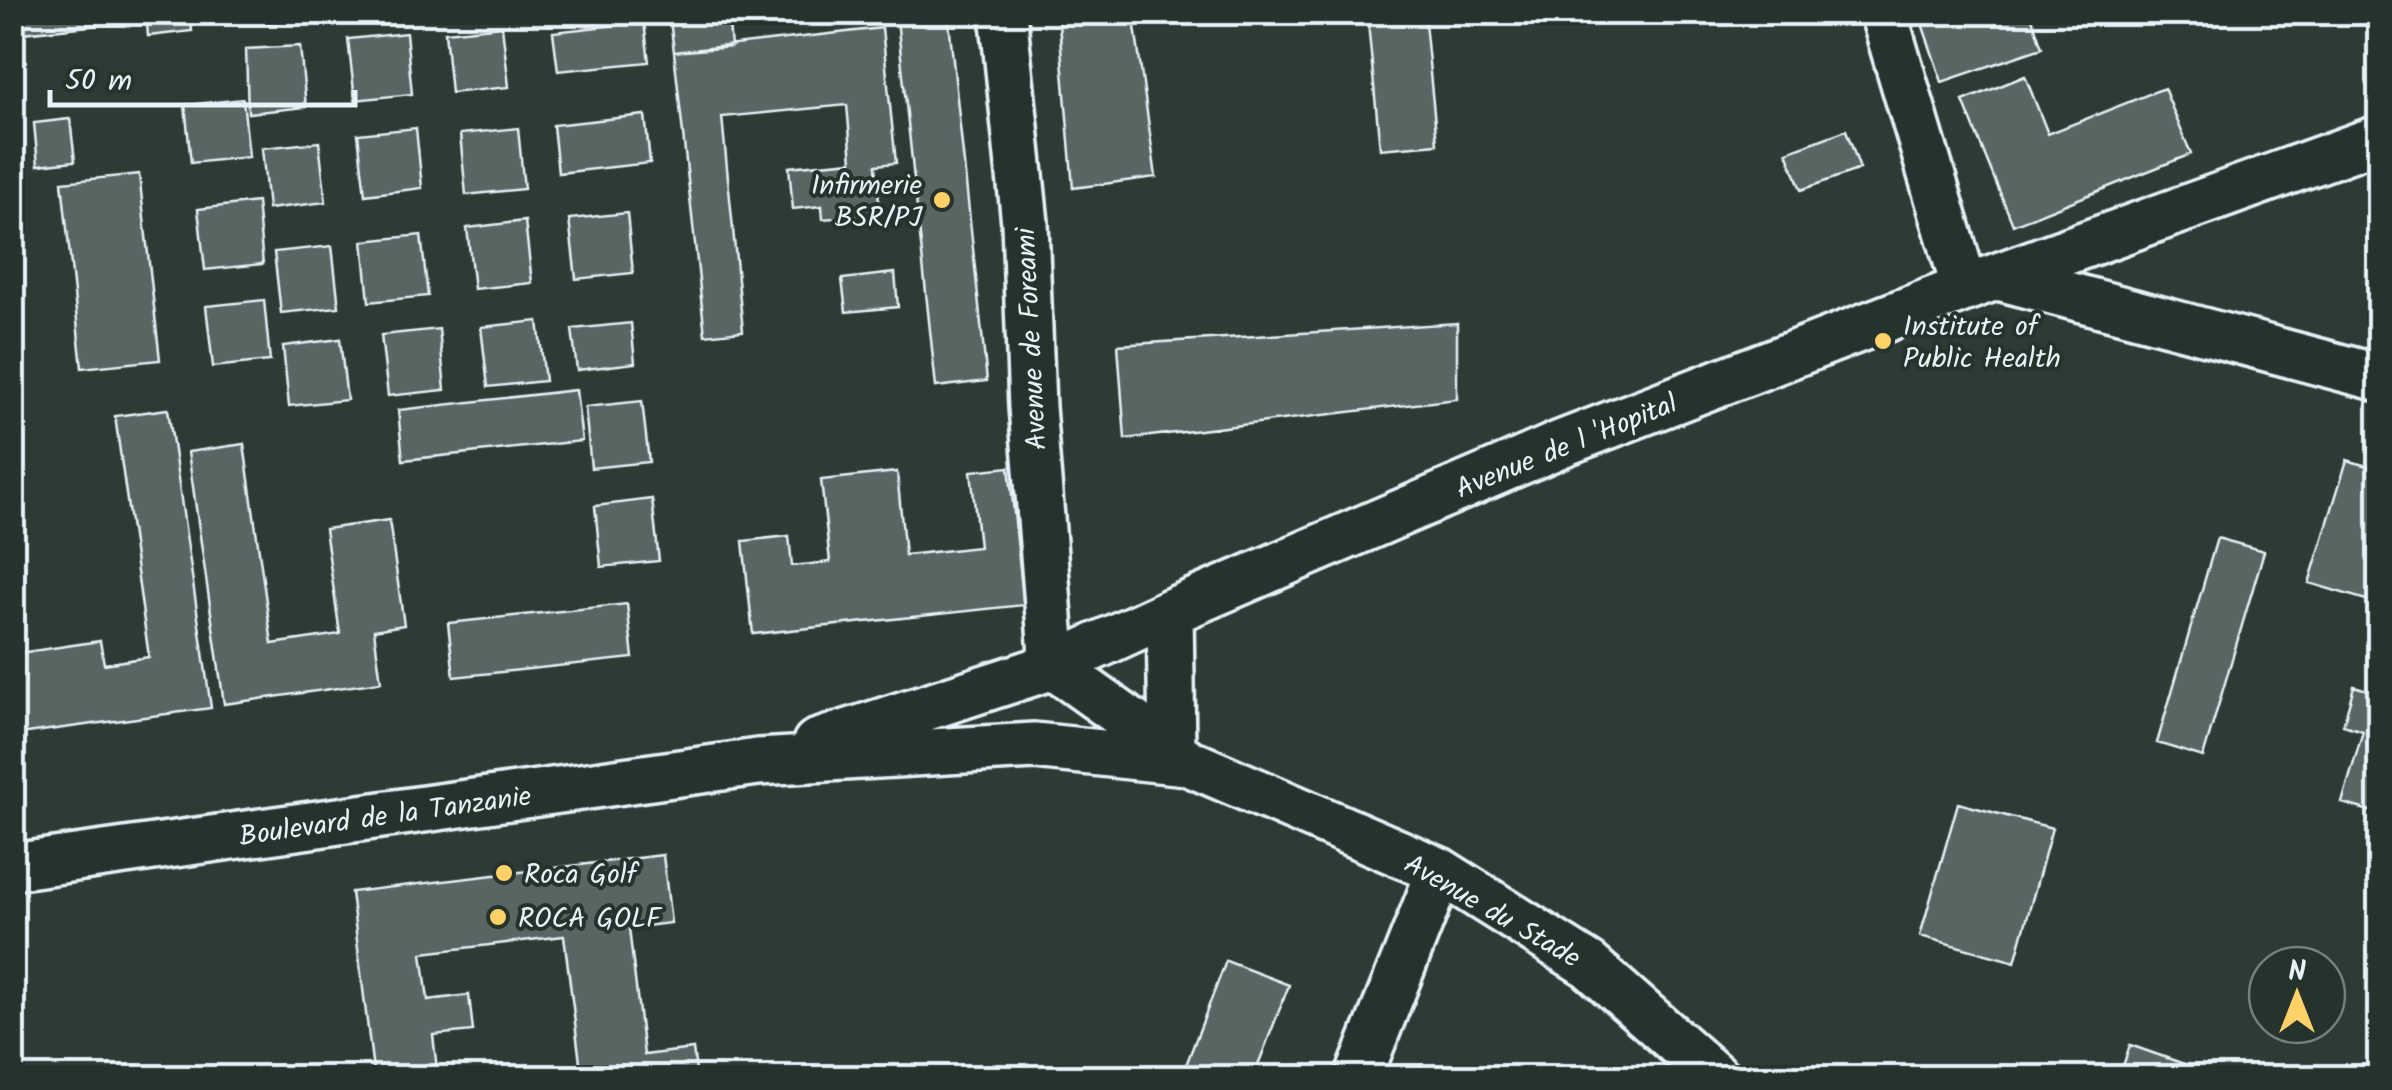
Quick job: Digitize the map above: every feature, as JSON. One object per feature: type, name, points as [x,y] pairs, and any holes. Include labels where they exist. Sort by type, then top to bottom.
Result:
[{"type":"street","name":"Avenue de Foreami","points":[[1003,12],[1026,223],[1032,407],[1053,666]]},
{"type":"street","points":[[1883,12],[1982,283],[2380,378]]},
{"type":"street","name":"Avenue de l 'Hopital","points":[[758,762],[1053,666],[1563,444],[1982,283],[2380,138]]},
{"type":"street","points":[[1170,612],[1180,755]]},
{"type":"street","name":"Avenue du Stade","points":[[1053,666],[1180,755],[1440,872],[1589,965],[1717,1078]]},
{"type":"street","name":"Avenue du Stade","points":[[758,762],[1034,746],[1180,755]]},
{"type":"street","name":"Boulevard de la Tanzanie","points":[[12,867],[758,762]]},
{"type":"street","points":[[1358,1078],[1440,872]]},
{"type":"building","points":[[12,12],[146,12],[146,20],[12,34]]},
{"type":"building","points":[[146,12],[190,12],[192,31],[148,36]]},
{"type":"building","points":[[261,12],[295,12],[296,20],[262,24]]},
{"type":"building","points":[[669,12],[728,12],[731,47],[674,52]]},
{"type":"building","points":[[1058,12],[1133,12],[1156,177],[1073,188]]},
{"type":"building","points":[[1367,12],[1424,12],[1437,144],[1380,149]]},
{"type":"building","points":[[1918,12],[2030,12],[2042,48],[1942,82]]},
{"type":"building","name":"Infirmerie BSR/PJ","points":[[948,13],[987,381],[936,387],[897,19]]},
{"type":"building","points":[[644,22],[649,62],[558,71],[553,32]]},
{"type":"building","points":[[502,26],[509,87],[451,93],[445,32]]},
{"type":"building","points":[[882,28],[896,163],[876,165],[880,214],[823,219],[822,206],[793,209],[789,167],[852,161],[847,105],[722,117],[743,331],[705,335],[674,52]]},
{"type":"building","points":[[406,33],[412,94],[355,100],[348,39]]},
{"type":"building","points":[[300,46],[306,107],[248,113],[246,49]]},
{"type":"building","points":[[2025,76],[2048,134],[2164,88],[2191,154],[2013,225],[1963,101]]},
{"type":"building","points":[[243,99],[249,157],[191,163],[185,105]]},
{"type":"building","points":[[645,115],[650,163],[558,173],[553,125]]},
{"type":"building","points":[[70,119],[75,161],[38,165],[34,123]]},
{"type":"building","points":[[416,128],[422,188],[365,195],[358,134]]},
{"type":"building","points":[[518,128],[524,189],[466,195],[460,134]]},
{"type":"building","points":[[1846,130],[1860,169],[1801,190],[1787,152]]},
{"type":"building","points":[[319,142],[326,202],[268,209],[262,148]]},
{"type":"building","points":[[139,174],[160,360],[82,368],[62,182]]},
{"type":"building","points":[[257,202],[263,264],[205,270],[198,209]]},
{"type":"building","points":[[627,213],[633,273],[576,279],[569,219]]},
{"type":"building","points":[[525,221],[532,283],[474,289],[467,228]]},
{"type":"building","points":[[421,235],[428,296],[369,302],[363,241]]},
{"type":"building","points":[[332,246],[339,307],[281,313],[274,252]]},
{"type":"building","points":[[895,273],[898,307],[846,312],[842,279]]},
{"type":"building","points":[[264,300],[270,361],[213,367],[206,306]]},
{"type":"building","points":[[538,321],[545,381],[488,387],[481,327]]},
{"type":"building","points":[[631,323],[635,363],[577,370],[572,329]]},
{"type":"building","points":[[1457,323],[1457,399],[1125,439],[1118,345]]},
{"type":"building","points":[[439,329],[445,390],[388,396],[381,335]]},
{"type":"building","points":[[340,339],[347,400],[289,406],[283,346]]},
{"type":"building","points":[[576,390],[582,441],[403,460],[398,410]]},
{"type":"building","points":[[642,401],[649,462],[591,468],[585,407]]},
{"type":"building","points":[[168,409],[211,708],[12,735],[12,654],[100,641],[104,664],[149,657],[115,416]]},
{"type":"building","points":[[244,444],[272,644],[340,634],[325,529],[389,520],[404,625],[374,630],[381,682],[224,704],[188,452]]},
{"type":"building","points":[[2347,460],[2380,470],[2380,590],[2376,603],[2309,583]]},
{"type":"building","points":[[1009,467],[1024,605],[753,634],[743,541],[789,536],[792,566],[830,562],[821,480],[897,472],[905,555],[979,547],[971,471]]},
{"type":"building","points":[[652,499],[659,561],[601,567],[595,506]]},
{"type":"building","points":[[2217,538],[2264,551],[2203,757],[2157,743]]},
{"type":"building","points":[[627,604],[633,658],[454,677],[448,623]]},
{"type":"building","points":[[2354,686],[2380,694],[2380,814],[2342,803],[2363,731],[2343,725]]},
{"type":"building","points":[[1958,803],[2052,828],[2015,962],[1920,936]]},
{"type":"building","points":[[663,855],[671,923],[629,928],[644,1055],[693,1049],[697,1078],[582,1078],[564,936],[422,953],[428,1000],[469,995],[473,1031],[433,1035],[438,1078],[374,1078],[351,892]]},
{"type":"building","points":[[1226,961],[1289,985],[1253,1078],[1181,1078]]},
{"type":"building","points":[[2130,1045],[2224,1078],[2119,1078]]},
{"type":"place","name":"Infirmerie BSR/PJ","points":[[942,200]]},
{"type":"place","name":"Institute of Public Health","points":[[1883,341]]},
{"type":"place","name":"Roca Golf","points":[[504,873]]},
{"type":"place","name":"ROCA GOLF","points":[[498,917]]}]
